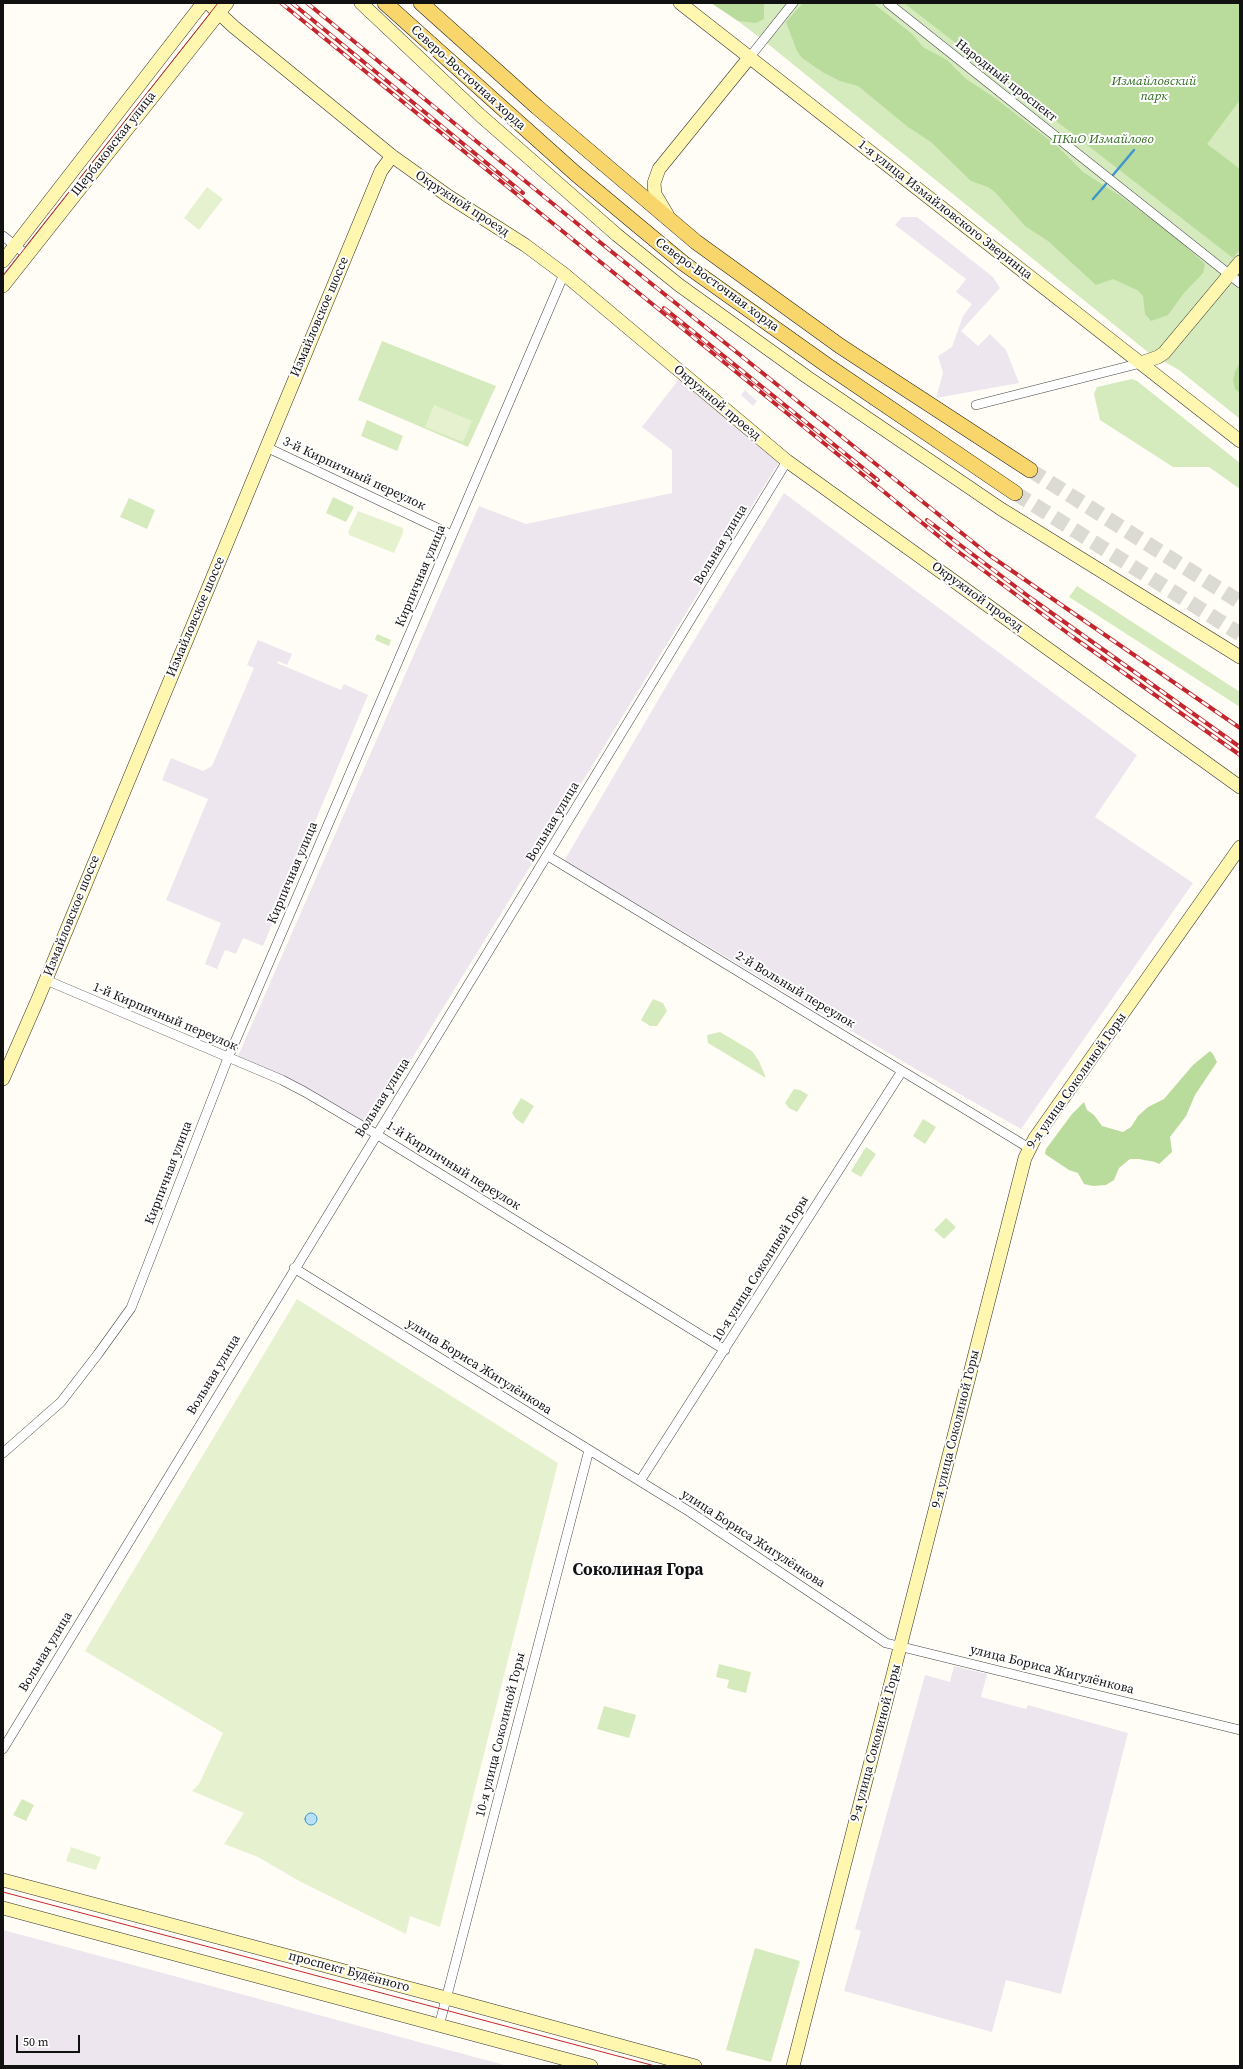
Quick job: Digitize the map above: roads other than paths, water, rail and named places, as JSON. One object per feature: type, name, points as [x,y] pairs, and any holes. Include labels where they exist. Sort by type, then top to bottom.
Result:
[{"type":"main road","name":"Щербаковская улица","points":[[3,260],[203,3]]},
{"type":"main road","name":"Окружной проезд","points":[[208,3],[218,14],[392,156],[448,196],[525,245],[564,274],[787,461],[1240,787]]},
{"type":"main road","name":"Щербаковская улица","points":[[3,286],[227,3]]},
{"type":"main road","points":[[361,3],[491,125],[638,254],[679,285],[807,377],[1001,508],[1240,657]]},
{"type":"main road","name":"Северо-Восточная хорда","points":[[386,3],[576,174],[683,263],[835,371],[1016,493]]},
{"type":"main road","name":"Северо-Восточная хорда","points":[[421,3],[542,112],[674,224],[840,346],[1030,470]]},
{"type":"main road","name":"1-я улица Измайловского Зверинца","points":[[680,3],[1240,441]]},
{"type":"main road","points":[[674,224],[655,194],[654,184],[659,169],[749,58]]},
{"type":"main road","name":"Измайловское шоссе","points":[[5,1071],[46,980],[381,171],[392,156]]},
{"type":"main road","points":[[1141,363],[1158,357],[1164,353],[1240,262]]},
{"type":"main road","name":"9-я улица Соколиной Горы","points":[[794,2066],[1019,1177],[1029,1148],[1240,847]]},
{"type":"main road","name":"проспект Будённого","points":[[3,1880],[695,2066]]},
{"type":"main road","points":[[3,1908],[591,2066]]},
{"type":"street","points":[[749,58],[793,3]]},
{"type":"street","name":"Народный проспект","points":[[888,3],[1240,283]]},
{"type":"street","points":[[3,236],[27,255]]},
{"type":"street","name":"Кирпичная улица","points":[[3,1453],[60,1402],[94,1360],[131,1308],[228,1058],[564,274]]},
{"type":"street","points":[[976,405],[1141,363]]},
{"type":"street","name":"3-й Кирпичный переулок","points":[[266,447],[452,535]]},
{"type":"street","name":"Вольная улица","points":[[3,1749],[294,1268],[548,856],[787,461]]},
{"type":"street","name":"2-й Вольный переулок","points":[[548,856],[1029,1148]]},
{"type":"street","name":"1-й Кирпичный переулок","points":[[46,980],[282,1080],[305,1092],[376,1134],[725,1350]]},
{"type":"street","name":"10-я улица Соколиной Горы","points":[[640,1481],[902,1071]]},
{"type":"street","name":"улица Бориса Жигулёнкова","points":[[294,1268],[702,1520],[886,1643],[1240,1730]]},
{"type":"street","name":"10-я улица Соколиной Горы","points":[[439,2026],[589,1450]]},
{"type":"water","points":[[309,1813],[313,1813],[317,1819],[313,1825],[309,1825],[305,1821],[305,1817]]},
{"type":"waterway","points":[[1113,175],[1134,150]]},
{"type":"waterway","points":[[1093,199],[1106,184]]},
{"type":"tunnel","points":[[1030,470],[1240,602]]},
{"type":"tunnel","points":[[1015,493],[1240,634]]},
{"type":"tram line","points":[[3,276],[218,3]]},
{"type":"tram line","points":[[3,1892],[655,2066]]},
{"type":"railway","points":[[281,3],[952,547],[1073,637],[1240,755]]},
{"type":"railway","points":[[292,3],[523,193]]},
{"type":"railway","points":[[307,3],[612,252],[989,555],[1240,728]]},
{"type":"railway","points":[[664,308],[878,480]]},
{"type":"railway","points":[[927,520],[1032,599],[1240,747]]},
{"type":"district","name":"Соколиная Гора","points":[[638,1571]]},
{"type":"park label","name":"Измайловский парк","points":[[1154,90]]},
{"type":"park label","name":"ПКиО Измайлово","points":[[1103,140]]}]
